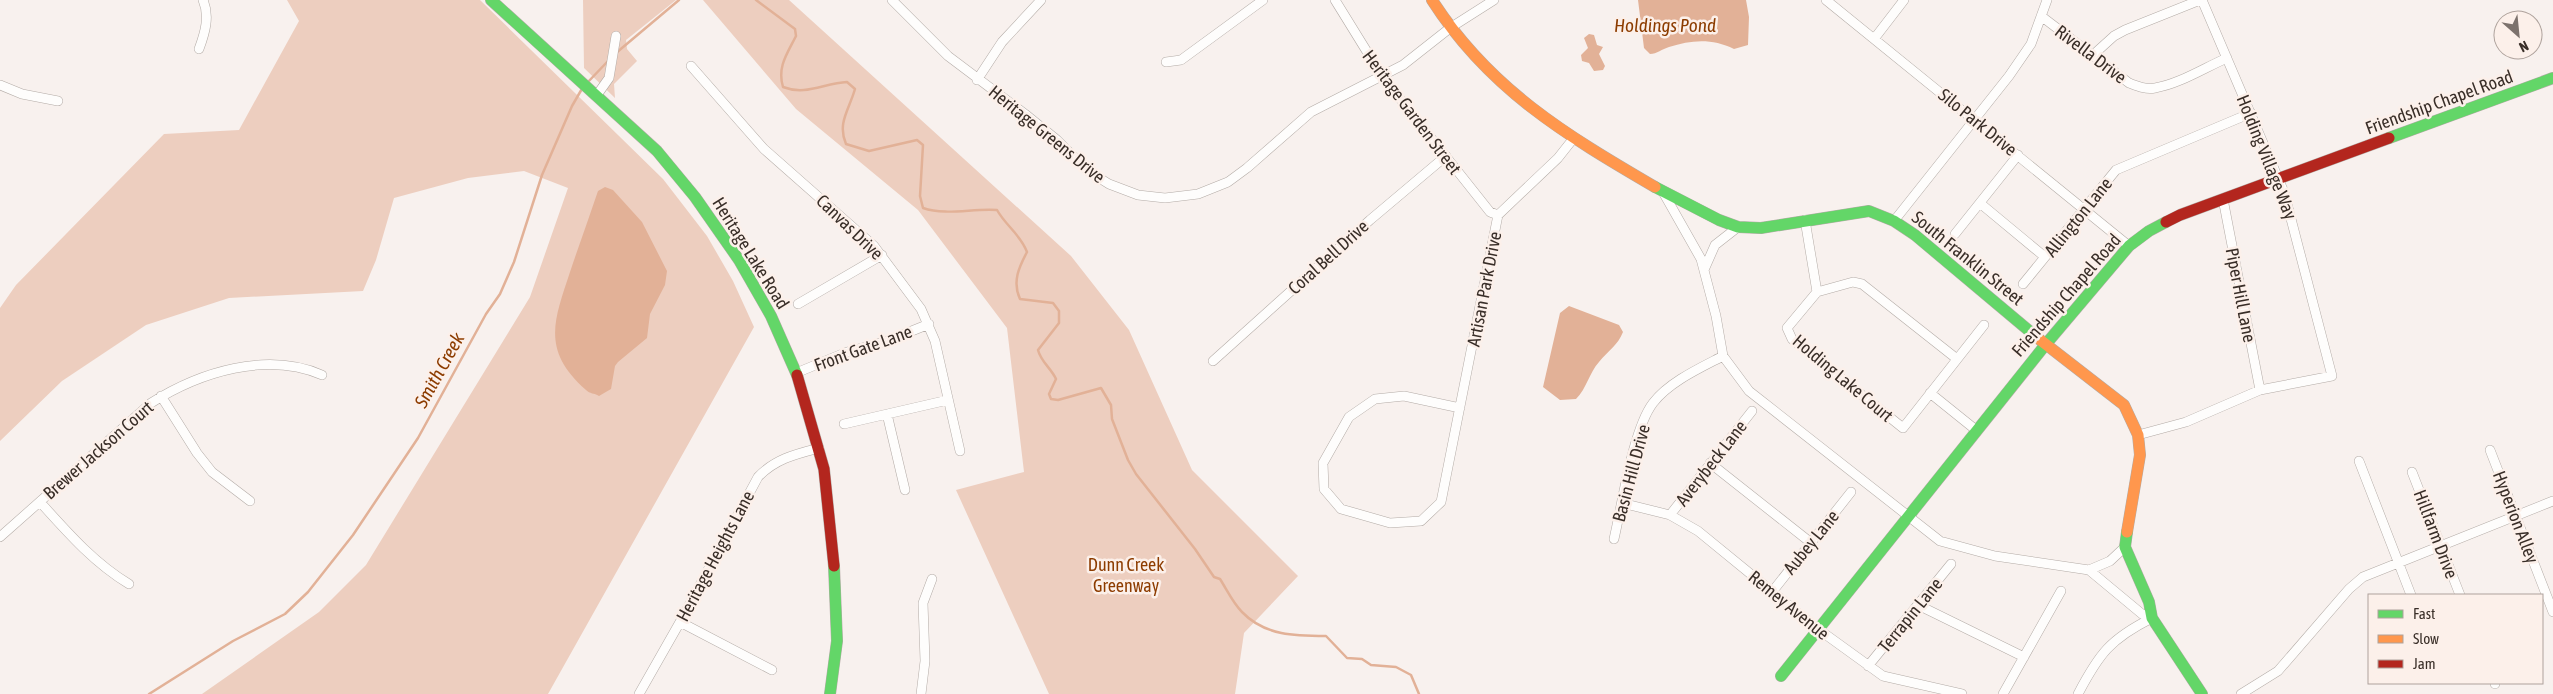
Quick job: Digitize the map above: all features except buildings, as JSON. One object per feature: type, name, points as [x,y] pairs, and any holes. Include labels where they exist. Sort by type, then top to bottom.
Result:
[{"type":"street","points":[[199,49],[205,34],[206,20],[203,0]]},
{"type":"street","name":"Heritage Lake Road","points":[[491,0],[657,151],[696,197],[756,287],[796,373],[819,448],[833,539],[837,641],[830,694]]},
{"type":"street","name":"Heritage Greens Drive","points":[[892,0],[948,56],[1057,140],[1088,171],[1102,180],[1138,195],[1165,198],[1198,194],[1228,182],[1247,168],[1311,112],[1404,65],[1450,28],[1494,0]]},
{"type":"street","points":[[977,80],[1002,42],[1041,0]]},
{"type":"street","points":[[1166,62],[1181,60],[1264,0]]},
{"type":"street","name":"Heritage Garden Street","points":[[1335,0],[1382,76],[1490,212],[1498,216]]},
{"type":"street","name":"South Franklin Street","points":[[1432,0],[1450,28],[1500,83],[1573,139],[1663,192],[1738,227],[1761,228],[1869,211],[1894,221],[1915,235],[2046,344],[2124,404],[2138,435],[2140,455],[2125,547]]},
{"type":"street","name":"Silo Park Drive","points":[[1826,0],[1974,118],[2129,246]]},
{"type":"street","points":[[1874,39],[1904,0]]},
{"type":"street","points":[[1894,221],[2031,44],[2046,0]]},
{"type":"street","points":[[2093,55],[2114,36],[2201,0]]},
{"type":"street","name":"Holding Village Way","points":[[2201,0],[2279,179],[2294,223],[2332,376],[2260,390]]},
{"type":"street","name":"Rivella Drive","points":[[2041,16],[2128,83],[2142,88],[2154,88],[2227,58]]},
{"type":"street","points":[[597,95],[609,78],[616,36]]},
{"type":"street","name":"Canvas Drive","points":[[691,66],[764,149],[865,236],[882,255],[921,309],[935,341],[960,451]]},
{"type":"street","name":"Friendship Chapel Road","points":[[1781,676],[1976,430],[2129,246],[2149,231],[2180,215],[2553,78]]},
{"type":"street","points":[[0,85],[22,94],[58,101]]},
{"type":"street","name":"Allington Lane","points":[[2023,284],[2116,170],[2251,113]]},
{"type":"street","name":"Artisan Park Drive","points":[[1460,408],[1404,396],[1375,398],[1349,417],[1323,463],[1324,489],[1341,509],[1390,522],[1421,521],[1441,502],[1460,408],[1498,216],[1558,158],[1573,139]]},
{"type":"street","points":[[1955,234],[1981,204],[2018,155]]},
{"type":"street","name":"Coral Bell Drive","points":[[1212,361],[1370,220],[1446,156]]},
{"type":"street","name":"South Franklin Street","points":[[1663,192],[1701,259],[1723,356],[1749,391],[1940,541],[1995,556],[2088,570]]},
{"type":"street","name":"Piper Hill Lane","points":[[2223,199],[2260,390]]},
{"type":"street","points":[[1981,204],[2045,257]]},
{"type":"street","points":[[1805,220],[1817,292],[1853,282],[1862,284],[1957,359]]},
{"type":"street","points":[[1704,270],[1715,245],[1738,227]]},
{"type":"street","points":[[798,304],[882,255]]},
{"type":"street","name":"Holding Lake Court","points":[[1817,292],[1787,328],[1792,339],[1903,428],[1984,325]]},
{"type":"street","name":"Front Gate Lane","points":[[796,373],[847,352],[887,341],[929,324]]},
{"type":"street","name":"Basin Hill Drive","points":[[1614,539],[1639,432],[1653,403],[1684,377],[1723,356]]},
{"type":"street","name":"Brewer Jackson Court","points":[[0,537],[161,396],[197,379],[234,368],[256,366],[302,367],[322,375]]},
{"type":"street","points":[[2138,435],[2186,422],[2260,390]]},
{"type":"street","points":[[1930,393],[1976,430]]},
{"type":"street","points":[[161,396],[197,453],[212,472],[250,501]]},
{"type":"street","points":[[844,424],[948,400]]},
{"type":"street","name":"Averybeck Lane","points":[[1670,515],[1752,411]]},
{"type":"street","points":[[887,414],[905,490]]},
{"type":"street","name":"Heritage Heights Lane","points":[[638,694],[680,622],[758,477],[765,469],[786,457],[819,448]]},
{"type":"street","name":"Hyperion Alley","points":[[2490,450],[2553,612]]},
{"type":"street","points":[[2359,461],[2411,594]]},
{"type":"street","points":[[1710,463],[1810,542]]},
{"type":"street","name":"Hillfarm Drive","points":[[2412,472],[2460,594]]},
{"type":"street","name":"Aubey Lane","points":[[1772,592],[1851,492]]},
{"type":"street","points":[[2241,694],[2283,666],[2349,589],[2363,577],[2440,544],[2553,501]]},
{"type":"street","points":[[40,502],[78,544],[115,575],[129,584]]},
{"type":"street","name":"Remey Avenue","points":[[1622,503],[1670,515],[1698,531],[1818,629],[1883,676],[1962,694]]},
{"type":"street","points":[[2152,618],[2142,614],[2088,570],[2110,561],[2125,547],[2149,602],[2152,618],[2202,694]]},
{"type":"street","name":"Terrapin Lane","points":[[1868,666],[1951,564]]},
{"type":"street","points":[[921,694],[925,654],[924,603],[932,579]]},
{"type":"street","points":[[2003,694],[2061,591]]},
{"type":"street","points":[[1918,605],[2024,657]]},
{"type":"street","points":[[2078,694],[2098,658],[2128,630],[2152,618]]},
{"type":"street","points":[[680,622],[772,670]]},
{"type":"green space","points":[[287,0],[480,0],[663,179],[707,236],[733,281],[754,327],[548,694],[202,694],[319,612],[366,565],[530,297],[568,188],[524,171],[468,178],[394,198],[376,260],[363,291],[229,298],[146,325],[62,381],[0,441],[0,308],[16,285],[164,134],[239,130],[299,21]]},
{"type":"green space","points":[[583,0],[676,0],[626,40],[627,49],[637,61],[614,84],[615,98],[584,68]]},
{"type":"green space","name":"Dunn Creek Greenway","points":[[703,0],[789,0],[1071,256],[1129,330],[1192,470],[1298,576],[1244,633],[1235,694],[1049,694],[956,490],[1024,472],[1007,328],[918,210],[796,109]]},
{"type":"water","name":"Holdings Pond","points":[[1638,0],[1746,0],[1749,17],[1748,45],[1734,49],[1718,43],[1701,41],[1677,45],[1650,54],[1644,48]]},
{"type":"water","points":[[1589,34],[1594,35],[1597,45],[1603,47],[1599,54],[1605,66],[1603,70],[1594,71],[1589,63],[1582,61],[1581,55],[1588,48],[1584,38]]},
{"type":"water","points":[[605,187],[613,190],[642,222],[667,271],[665,285],[650,314],[647,338],[618,362],[615,366],[611,389],[599,396],[588,391],[562,362],[555,334],[559,305],[573,262],[598,191]]},
{"type":"water","points":[[1569,306],[1619,325],[1623,332],[1616,344],[1596,366],[1576,399],[1560,400],[1543,387],[1560,313]]},
{"type":"waterway","name":"Smith Creek","points":[[616,53],[679,0]]},
{"type":"waterway","points":[[756,0],[795,29],[796,36],[782,67],[781,80],[783,87],[807,90],[847,82],[855,89],[843,123],[846,144],[869,151],[917,140],[923,145],[920,196],[923,208],[950,212],[997,210],[1017,235],[1027,252],[1019,269],[1017,281],[1020,299],[1053,303],[1059,311],[1059,323],[1038,350],[1041,358],[1056,379],[1049,394],[1051,399],[1058,400],[1101,388],[1111,405],[1112,419],[1128,460],[1136,474],[1195,549],[1214,577],[1220,579],[1242,612],[1261,626],[1281,633],[1303,636],[1326,636],[1347,658],[1362,659],[1371,665],[1396,667],[1411,675],[1419,694]]},
{"type":"waterway","name":"Smith Creek","points":[[587,83],[609,60]]},
{"type":"waterway","name":"Smith Creek","points":[[149,694],[233,641],[285,614],[308,592],[353,535],[418,438],[486,314],[500,294],[514,262],[542,175],[572,106],[583,87]]},
{"type":"traffic: fast","points":[[491,0],[657,151],[695,197],[739,260],[771,316],[797,375]]},
{"type":"traffic: fast","points":[[2389,138],[2553,78]]},
{"type":"traffic: fast","points":[[1655,187],[1719,220],[1738,227],[1761,228],[1869,211],[1894,221],[1915,235],[2039,339]]},
{"type":"traffic: fast","points":[[1781,676],[2046,344],[2129,246],[2149,231],[2166,222]]},
{"type":"traffic: fast","points":[[2127,532],[2125,547],[2149,602],[2152,618],[2202,694]]},
{"type":"traffic: fast","points":[[830,694],[837,641],[834,566]]},
{"type":"traffic: slow","points":[[1432,0],[1454,31],[1504,85],[1560,128],[1655,187]]},
{"type":"traffic: slow","points":[[2039,339],[2124,405],[2138,435],[2140,455],[2127,532]]},
{"type":"traffic: jam","points":[[2166,222],[2180,215],[2389,138]]},
{"type":"traffic: jam","points":[[797,375],[824,469],[834,566]]}]
